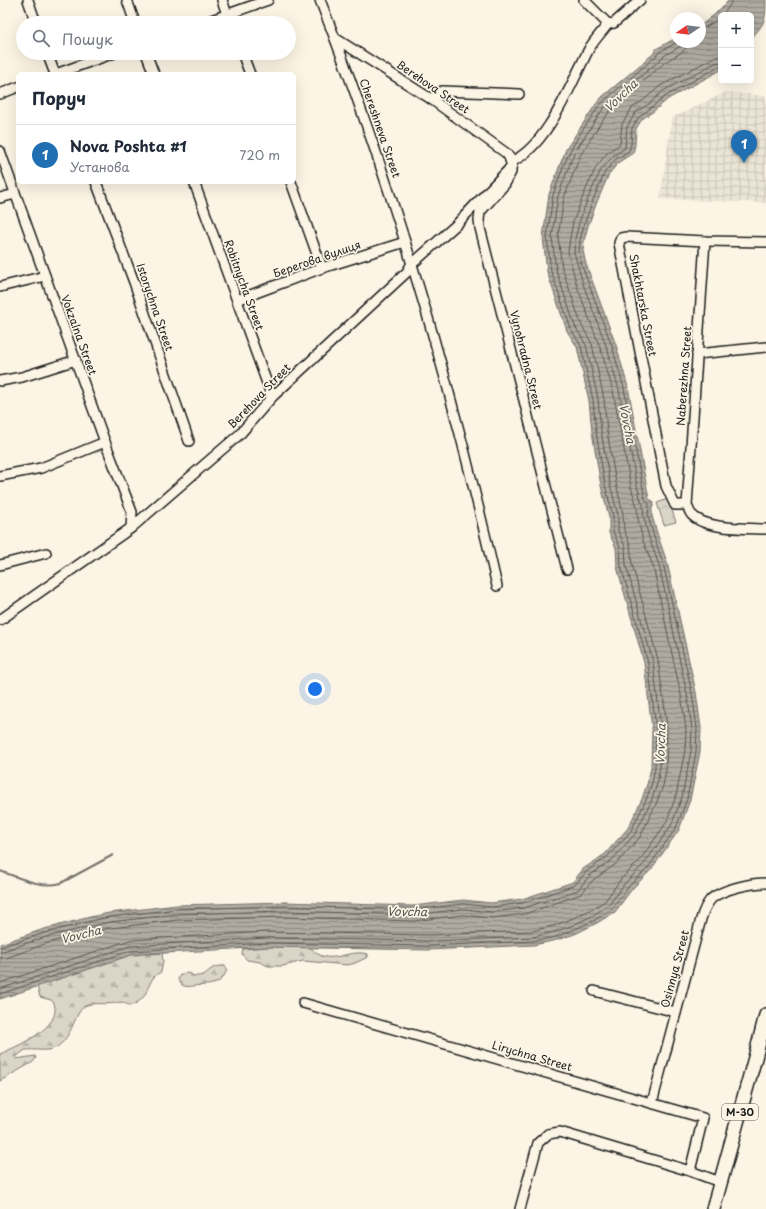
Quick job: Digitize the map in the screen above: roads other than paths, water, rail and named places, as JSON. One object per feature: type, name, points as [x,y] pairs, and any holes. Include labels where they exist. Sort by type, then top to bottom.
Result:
[{"type":"highway","name":"М-30","points":[[713,1209],[766,1015]]},
{"type":"street","points":[[28,0],[34,16]]},
{"type":"street","points":[[127,0],[133,16]]},
{"type":"street","points":[[222,0],[228,16]]},
{"type":"street","points":[[235,16],[268,0]]},
{"type":"street","name":"Chereshneva Street","points":[[320,0],[383,172],[411,265]]},
{"type":"street","points":[[584,0],[608,24],[614,23],[640,0]]},
{"type":"street","name":"Berehova Street","points":[[0,620],[131,528],[240,434],[272,397],[407,272],[411,265],[456,225],[511,164],[541,138],[571,88],[590,47],[608,24]]},
{"type":"street","name":"Berehova Street","points":[[335,38],[431,99],[506,153],[511,164]]},
{"type":"street","points":[[50,60],[54,72]]},
{"type":"street","points":[[61,72],[94,60]]},
{"type":"street","points":[[149,60],[153,72]]},
{"type":"street","points":[[245,60],[249,72]]},
{"type":"street","points":[[0,94],[16,88]]},
{"type":"street","points":[[431,99],[442,92],[519,94]]},
{"type":"street","name":"Vokzalna Street","points":[[0,151],[105,442],[132,512],[131,528]]},
{"type":"street","name":"Vynohradna Street","points":[[511,164],[511,172],[506,184],[480,212],[480,228],[567,569]]},
{"type":"street","name":"Istorychna Street","points":[[97,184],[134,282],[189,441]]},
{"type":"street","name":"Robitnycha Street","points":[[195,184],[272,397]]},
{"type":"street","points":[[292,184],[322,268]]},
{"type":"street","points":[[0,198],[15,194]]},
{"type":"street","name":"Shakhtarska Street","points":[[688,509],[675,505],[666,486],[619,243],[621,238],[626,237],[766,242]]},
{"type":"street","name":"Naberezhna Street","points":[[688,509],[705,241]]},
{"type":"street","name":"Берегова вулиця","points":[[237,300],[322,268],[405,242]]},
{"type":"street","points":[[411,265],[443,368],[480,512],[497,586]]},
{"type":"street","points":[[0,287],[45,276]]},
{"type":"street","points":[[697,354],[766,347]]},
{"type":"street","points":[[0,381],[22,377],[76,360]]},
{"type":"street","points":[[0,476],[41,468],[105,442]]},
{"type":"street","points":[[688,509],[704,522],[715,525],[766,529]]},
{"type":"street","points":[[0,565],[46,553]]},
{"type":"street","name":"Osinnya Street","points":[[652,1103],[705,906],[711,899],[722,892],[754,884],[766,883]]},
{"type":"street","points":[[594,991],[676,1012]]},
{"type":"street","name":"Lirychna Street","points":[[303,1003],[703,1118],[690,1171]]},
{"type":"street","points":[[520,1209],[538,1142],[548,1134],[560,1132],[690,1171],[720,1182]]},
{"type":"water","name":"Vovcha","points":[[729,0],[766,0],[766,13],[764,21],[754,35],[754,12],[718,12],[718,72],[668,99],[642,119],[636,129],[633,153],[619,162],[609,174],[588,226],[583,251],[586,264],[616,345],[628,387],[649,499],[653,501],[654,504],[652,508],[652,516],[667,562],[696,692],[701,728],[700,752],[690,800],[679,830],[651,870],[632,889],[615,912],[575,934],[534,945],[429,950],[267,947],[131,955],[0,999],[0,944],[44,929],[109,913],[177,905],[285,902],[413,906],[463,900],[491,903],[522,899],[573,882],[583,869],[605,854],[628,828],[642,799],[651,767],[652,729],[644,663],[617,567],[616,548],[609,533],[609,517],[601,486],[592,432],[589,401],[577,347],[567,331],[547,272],[543,237],[549,194],[566,149],[596,104],[603,96],[653,54],[656,49],[670,41],[670,48],[706,48],[706,21]]},
{"type":"waterway","points":[[0,871],[30,882],[46,884],[61,883],[113,855]]},
{"type":"place","name":"Nova Poshta #1","points":[[744,163]]}]
